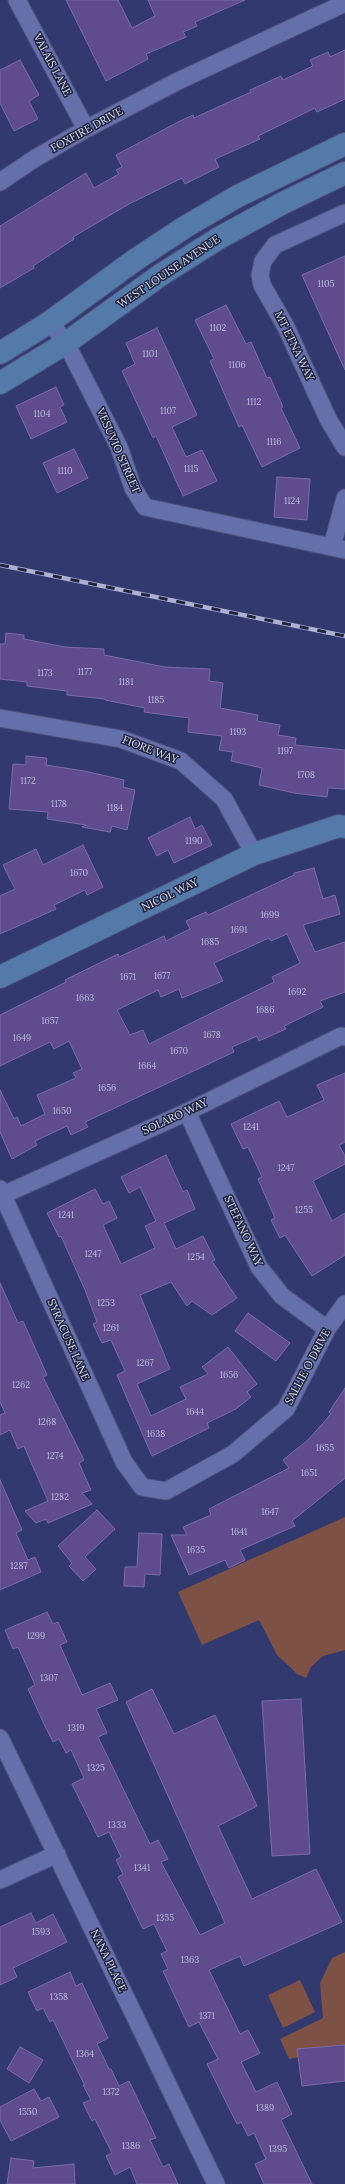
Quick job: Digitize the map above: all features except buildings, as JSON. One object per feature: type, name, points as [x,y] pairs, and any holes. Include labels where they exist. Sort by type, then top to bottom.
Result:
[{"type":"main road","points":[[0,353],[50,322],[135,260],[185,227],[238,196],[345,144]]},
{"type":"main road","name":"WEST LOUISE AVENUE","points":[[0,384],[66,342],[162,274],[219,238],[283,203],[345,173]]},
{"type":"main road","name":"NICOL WAY","points":[[0,977],[254,854],[339,826],[345,827]]},
{"type":"street","name":"VALAIS LANE","points":[[17,0],[86,129]]},
{"type":"street","name":"FOXFIRE DRIVE","points":[[0,182],[34,159],[86,129],[176,82],[345,3]]},
{"type":"street","name":"MT ETNA WAY","points":[[345,212],[275,245],[263,261],[260,275],[262,285],[286,327],[328,419],[345,447]]},
{"type":"street","name":"VESUVIO STREET","points":[[50,322],[66,342],[119,448],[133,488],[145,507],[338,548]]},
{"type":"street","points":[[338,548],[345,498]]},
{"type":"street","name":"FIORE WAY","points":[[0,718],[121,739],[181,761],[224,798],[254,854]]},
{"type":"street","name":"SOLARO WAY","points":[[1,1192],[187,1112],[341,1036],[345,1037]]},
{"type":"street","name":"STEFANO WAY","points":[[187,1112],[259,1267],[282,1296],[327,1330]]},
{"type":"street","name":"SYRACUSE LANE","points":[[1,1192],[124,1462],[142,1487]]},
{"type":"street","name":"SALLIE O DRIVE","points":[[142,1487],[166,1491],[233,1454],[286,1408],[327,1330],[345,1304]]},
{"type":"street","name":"NANA PLACE","points":[[0,1738],[216,2184]]},
{"type":"street","points":[[0,1880],[57,1854]]},
{"type":"shaded area","points":[[345,1517],[345,1650],[323,1656],[311,1667],[306,1678],[297,1674],[277,1655],[259,1620],[202,1645],[178,1592]]},
{"type":"shaded area","points":[[345,1952],[345,2045],[297,2049],[298,2057],[289,2059],[280,2039],[323,2018],[320,1983],[332,1958]]},
{"type":"shaded area","points":[[300,1980],[315,2012],[283,2028],[268,1995]]},
{"type":"railway","points":[[0,565],[345,636]]}]
